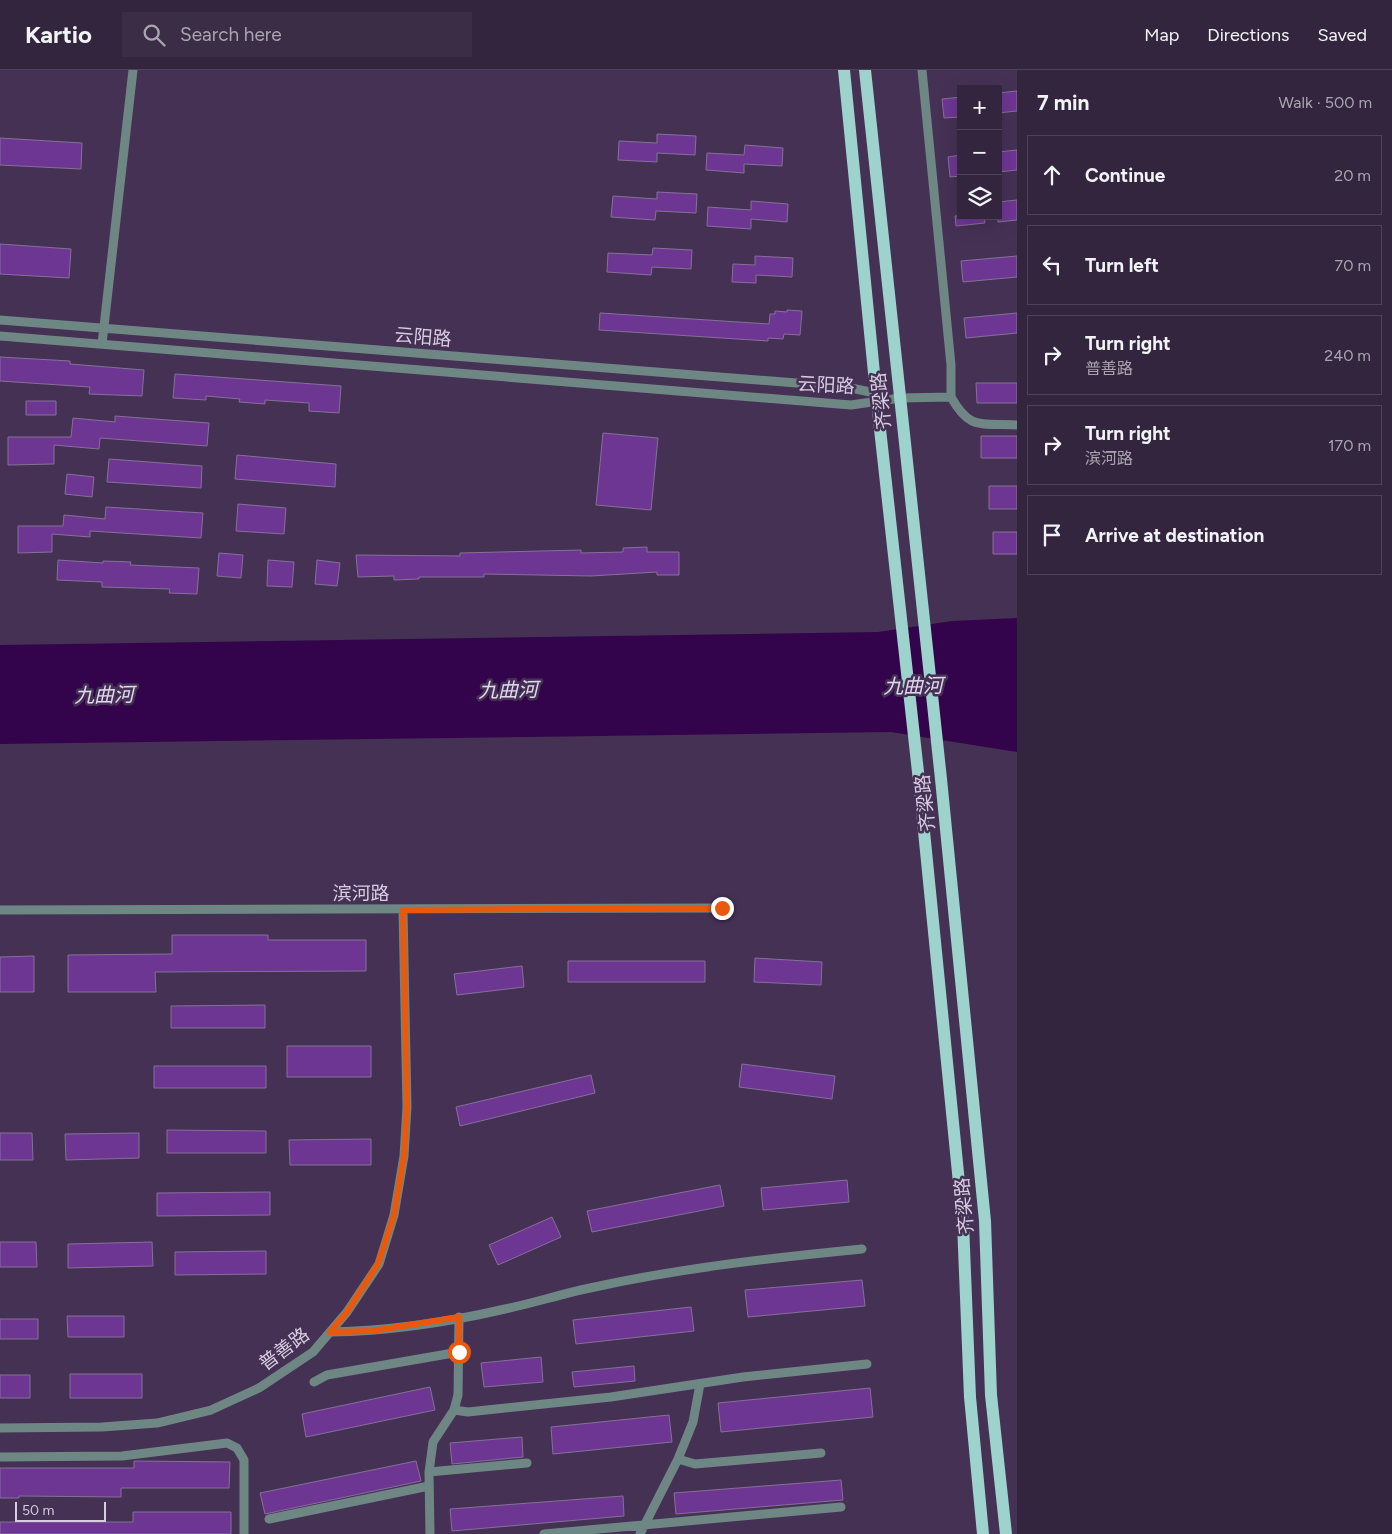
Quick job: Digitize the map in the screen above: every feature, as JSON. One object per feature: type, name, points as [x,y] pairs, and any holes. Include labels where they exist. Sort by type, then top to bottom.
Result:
[{"type":"main road","name":"齐梁路","points":[[844,70],[876,397],[919,781],[963,1223],[970,1397],[983,1534]]},
{"type":"main road","name":"齐梁路","points":[[865,70],[941,779],[985,1221],[991,1395],[1006,1534]]},
{"type":"street","points":[[102,344],[133,70]]},
{"type":"street","points":[[922,70],[951,365],[950,398],[961,416],[973,423],[1017,425]]},
{"type":"street","name":"云阳路","points":[[0,320],[846,387],[876,397],[950,398]]},
{"type":"street","name":"云阳路","points":[[0,336],[851,405],[876,397]]},
{"type":"street","name":"滨河路","points":[[0,910],[722,908]]},
{"type":"street","name":"普善路","points":[[0,1428],[102,1427],[157,1423],[211,1410],[259,1388],[313,1352],[347,1312],[378,1264],[394,1215],[404,1156],[407,1107],[403,910]]},
{"type":"street","points":[[330,1332],[372,1331],[459,1317],[504,1309],[588,1288],[686,1269],[757,1259],[862,1249]]},
{"type":"street","points":[[430,1534],[429,1472],[433,1442],[454,1410],[458,1395],[459,1317]]},
{"type":"street","points":[[314,1382],[327,1374],[459,1352]]},
{"type":"street","points":[[454,1410],[468,1412],[582,1400],[743,1377],[867,1364]]},
{"type":"street","points":[[640,1534],[678,1459],[692,1422],[700,1384]]},
{"type":"street","points":[[0,1457],[122,1456],[227,1443],[237,1448],[244,1460],[244,1534]]},
{"type":"street","points":[[678,1459],[696,1464],[821,1453]]},
{"type":"street","points":[[429,1472],[526,1463]]},
{"type":"street","points":[[269,1519],[429,1486]]},
{"type":"street","points":[[544,1534],[841,1507]]},
{"type":"water","name":"九曲河","points":[[1017,618],[1017,752],[891,732],[0,744],[0,645],[878,632],[952,621]]},
{"type":"building","points":[[1017,91],[1017,111],[1002,113],[1002,93]]},
{"type":"building","points":[[957,97],[957,117],[944,118],[942,99]]},
{"type":"building","points":[[657,134],[696,136],[695,155],[657,153],[657,162],[618,160],[619,141],[657,143]]},
{"type":"building","points":[[0,138],[82,143],[81,169],[0,165]]},
{"type":"building","points":[[745,145],[783,148],[782,166],[744,164],[744,173],[706,170],[707,153],[744,155]]},
{"type":"building","points":[[1017,150],[1017,170],[1002,172],[1002,152]]},
{"type":"building","points":[[957,156],[957,176],[950,177],[948,157]]},
{"type":"building","points":[[657,192],[697,194],[696,213],[656,211],[655,220],[611,217],[613,196],[657,199]]},
{"type":"building","points":[[1017,200],[1017,220],[998,222],[998,220],[1002,220],[1002,202]]},
{"type":"building","points":[[751,201],[788,204],[787,222],[751,219],[751,229],[707,226],[708,207],[751,210]]},
{"type":"building","points":[[955,216],[957,216],[957,220],[985,220],[985,223],[956,226]]},
{"type":"building","points":[[0,244],[71,249],[69,278],[0,274]]},
{"type":"building","points":[[653,248],[692,250],[691,269],[652,267],[651,275],[607,272],[608,253],[652,255]]},
{"type":"building","points":[[755,256],[793,258],[792,277],[756,275],[756,283],[732,282],[733,264],[755,265]]},
{"type":"building","points":[[1017,256],[1017,277],[963,282],[961,261]]},
{"type":"building","points":[[787,310],[802,311],[800,335],[784,334],[783,339],[768,338],[768,341],[599,330],[600,313],[769,324],[770,314],[775,314],[775,311],[787,312]]},
{"type":"building","points":[[1017,313],[1017,333],[966,338],[964,318]]},
{"type":"building","points":[[0,357],[70,361],[70,364],[144,370],[142,396],[89,394],[90,387],[0,381]]},
{"type":"building","points":[[175,374],[341,386],[339,413],[309,411],[309,403],[265,400],[265,404],[239,402],[240,399],[206,396],[206,400],[173,398]]},
{"type":"building","points":[[976,383],[1017,383],[1017,403],[977,403]]},
{"type":"building","points":[[26,401],[56,401],[56,415],[26,415]]},
{"type":"building","points":[[115,416],[209,423],[207,446],[100,438],[99,449],[54,445],[54,464],[8,465],[8,437],[71,437],[73,418],[115,422]]},
{"type":"building","points":[[603,433],[658,438],[651,510],[596,505]]},
{"type":"building","points":[[981,436],[1017,436],[1017,458],[981,458]]},
{"type":"building","points":[[237,455],[336,464],[335,487],[235,479]]},
{"type":"building","points":[[109,459],[202,466],[201,488],[107,482]]},
{"type":"building","points":[[67,474],[94,477],[92,497],[65,494]]},
{"type":"building","points":[[989,486],[1017,486],[1017,509],[989,509]]},
{"type":"building","points":[[238,504],[286,508],[284,534],[236,531]]},
{"type":"building","points":[[106,507],[203,513],[201,538],[90,531],[90,537],[52,534],[52,552],[18,553],[18,526],[63,526],[64,515],[105,519]]},
{"type":"building","points":[[993,532],[1017,532],[1017,554],[993,554]]},
{"type":"building","points":[[647,547],[647,552],[679,552],[679,575],[657,575],[657,572],[591,576],[484,574],[484,577],[419,577],[419,579],[394,580],[394,576],[358,577],[356,555],[460,556],[460,553],[581,550],[581,553],[623,552],[623,548]]},
{"type":"building","points":[[219,553],[243,555],[241,578],[217,576]]},
{"type":"building","points":[[58,560],[103,563],[103,561],[131,562],[130,565],[199,568],[197,594],[169,593],[170,589],[102,587],[102,582],[57,580]]},
{"type":"building","points":[[268,560],[294,562],[292,587],[267,586]]},
{"type":"building","points":[[317,560],[340,563],[337,586],[315,584]]},
{"type":"building","points":[[172,935],[268,935],[268,940],[366,940],[366,971],[155,972],[156,992],[68,992],[68,955],[172,954]]},
{"type":"building","points":[[34,956],[34,992],[0,992],[0,957]]},
{"type":"building","points":[[755,958],[822,962],[821,985],[754,982]]},
{"type":"building","points":[[568,961],[705,961],[705,982],[568,982]]},
{"type":"building","points":[[522,966],[524,987],[457,995],[454,974]]},
{"type":"building","points":[[265,1005],[265,1028],[171,1028],[171,1006]]},
{"type":"building","points":[[287,1046],[371,1046],[371,1077],[287,1077]]},
{"type":"building","points":[[742,1064],[835,1076],[832,1099],[739,1087]]},
{"type":"building","points":[[154,1066],[266,1066],[266,1088],[154,1088]]},
{"type":"building","points":[[591,1075],[595,1093],[460,1126],[456,1107]]},
{"type":"building","points":[[167,1130],[266,1131],[266,1153],[167,1153]]},
{"type":"building","points":[[0,1133],[32,1133],[33,1160],[0,1160]]},
{"type":"building","points":[[139,1133],[139,1158],[66,1160],[65,1134]]},
{"type":"building","points":[[371,1139],[371,1165],[290,1165],[289,1140]]},
{"type":"building","points":[[847,1180],[849,1202],[763,1210],[761,1188]]},
{"type":"building","points":[[720,1185],[724,1206],[592,1232],[587,1211]]},
{"type":"building","points":[[270,1192],[270,1215],[157,1216],[157,1193]]},
{"type":"building","points":[[552,1217],[561,1237],[498,1265],[489,1245]]},
{"type":"building","points":[[0,1242],[36,1242],[37,1267],[0,1267]]},
{"type":"building","points":[[152,1242],[153,1266],[68,1268],[68,1244]]},
{"type":"building","points":[[266,1251],[266,1274],[175,1275],[175,1252]]},
{"type":"building","points":[[862,1280],[865,1306],[748,1317],[745,1290]]},
{"type":"building","points":[[691,1307],[694,1331],[576,1344],[573,1320]]},
{"type":"building","points":[[67,1316],[124,1316],[124,1337],[68,1337]]},
{"type":"building","points":[[0,1319],[38,1319],[38,1339],[0,1339]]},
{"type":"building","points":[[541,1357],[543,1382],[484,1387],[481,1363]]},
{"type":"building","points":[[634,1366],[635,1381],[574,1387],[572,1372]]},
{"type":"building","points":[[70,1374],[142,1374],[142,1398],[70,1398]]},
{"type":"building","points":[[0,1375],[30,1375],[30,1398],[0,1398]]},
{"type":"building","points":[[430,1387],[435,1410],[306,1437],[302,1414]]},
{"type":"building","points":[[870,1388],[873,1417],[721,1432],[718,1403]]},
{"type":"building","points":[[669,1415],[672,1442],[553,1454],[551,1427]]},
{"type":"building","points":[[522,1437],[523,1457],[452,1464],[450,1443]]},
{"type":"building","points":[[134,1461],[230,1462],[229,1488],[121,1488],[121,1497],[19,1496],[19,1498],[0,1498],[0,1468],[134,1468]]},
{"type":"building","points":[[416,1461],[421,1481],[265,1514],[260,1493]]},
{"type":"building","points":[[841,1480],[843,1500],[676,1514],[674,1493]]},
{"type":"building","points":[[623,1496],[624,1516],[452,1531],[450,1509]]},
{"type":"building","points":[[133,1512],[231,1512],[231,1534],[0,1534],[0,1522],[133,1522]]},
{"type":"route","points":[[459,1352],[459,1317],[372,1331],[330,1332],[347,1312],[378,1264],[394,1215],[404,1156],[407,1107],[403,910],[722,908]]}]
